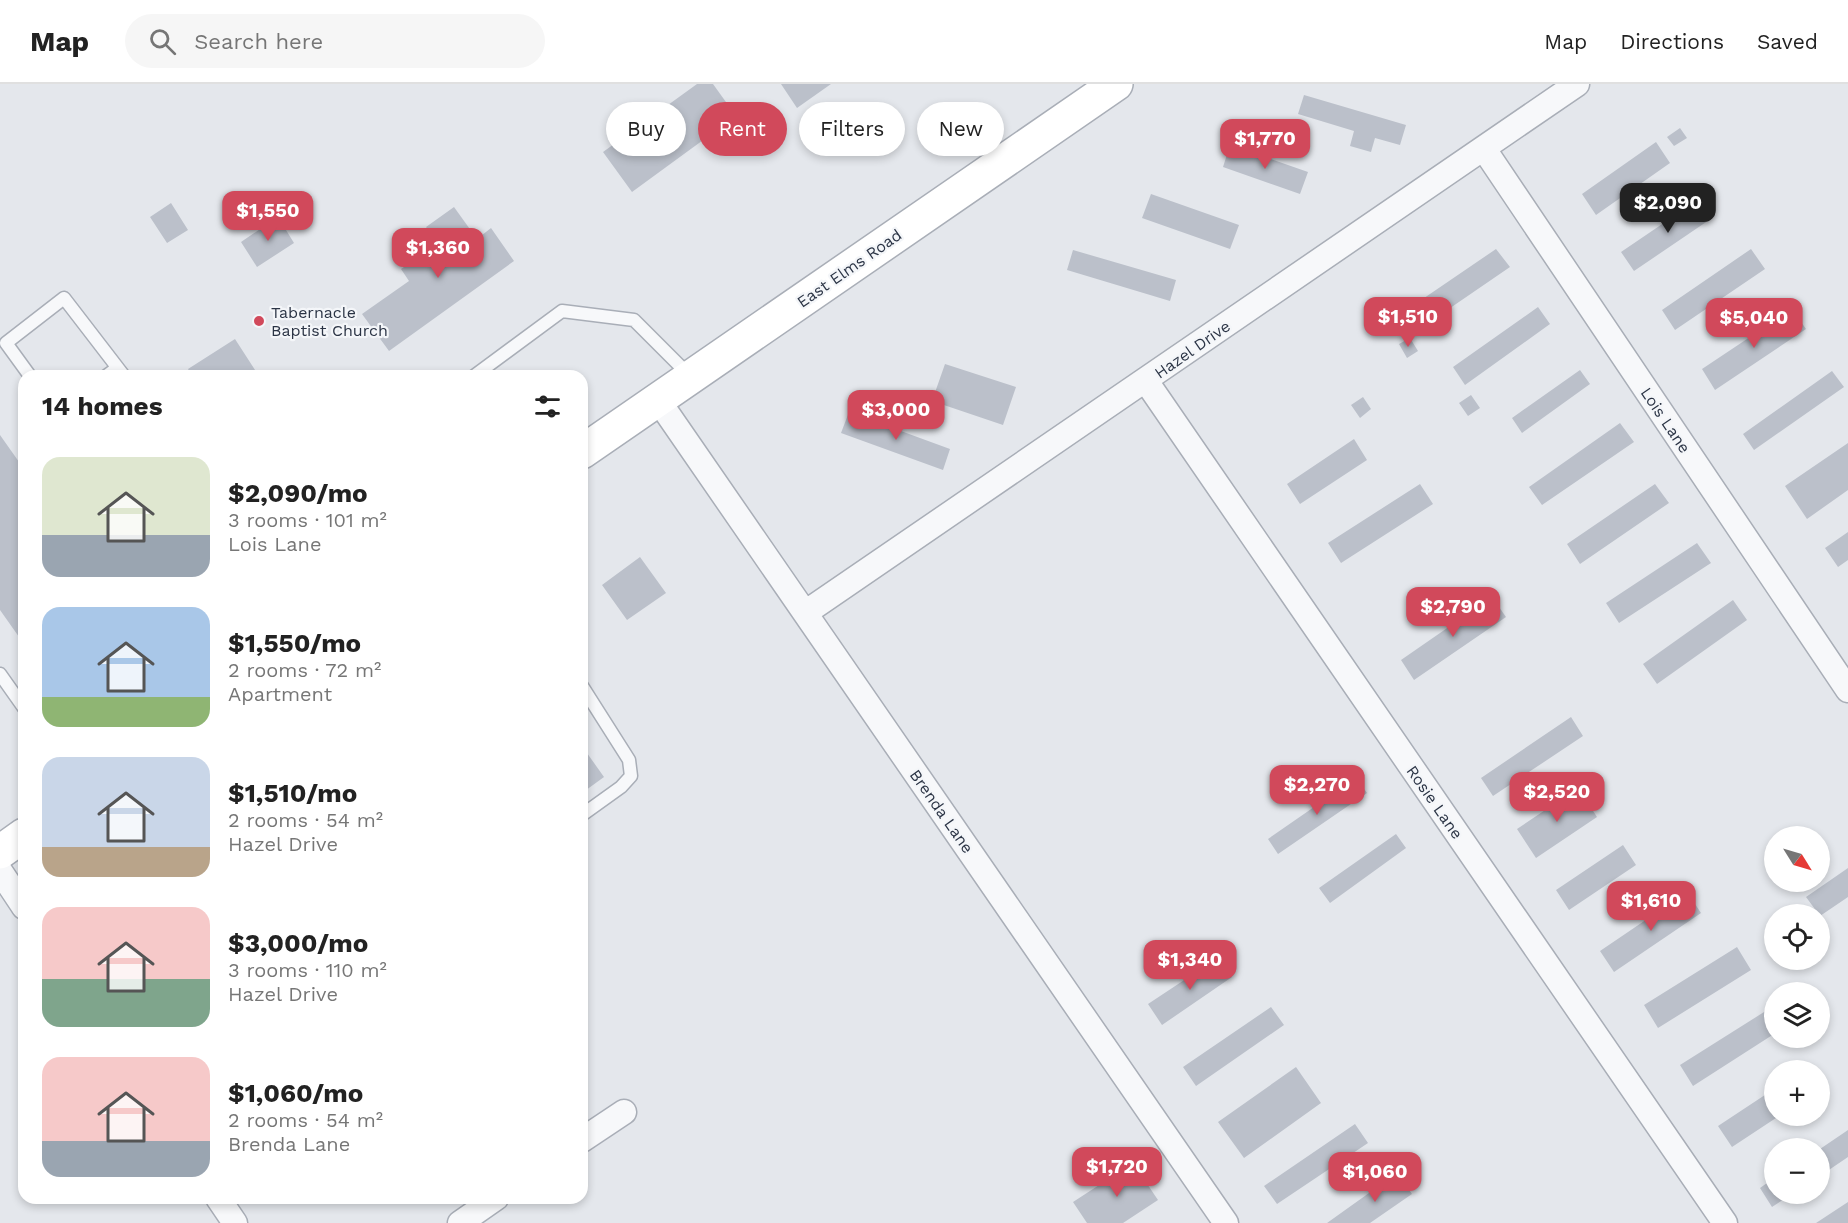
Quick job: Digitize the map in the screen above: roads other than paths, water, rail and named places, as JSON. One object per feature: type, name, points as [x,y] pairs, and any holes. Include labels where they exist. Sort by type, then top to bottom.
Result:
[{"type":"main road","name":"East Elms Road","points":[[588,448],[1116,84]]},
{"type":"street","name":"Hazel Drive","points":[[806,613],[1577,84]]},
{"type":"street","name":"Lois Lane","points":[[1484,149],[1848,690]]},
{"type":"street","name":"Rosie Lane","points":[[1146,381],[1725,1223]]},
{"type":"street","name":"Brenda Lane","points":[[658,399],[1226,1223]]},
{"type":"street","points":[[5,851],[18,889]]},
{"type":"street","points":[[588,1136],[624,1112]]},
{"type":"street","points":[[222,1204],[235,1223]]},
{"type":"street","points":[[460,1223],[487,1204]]},
{"type":"lane","points":[[26,370],[6,344],[64,298],[119,370]]},
{"type":"lane","points":[[482,370],[562,311],[634,320],[690,377]]},
{"type":"lane","points":[[0,674],[18,700]]},
{"type":"lane","points":[[588,695],[629,760],[631,776],[621,787],[588,811]]},
{"type":"place","name":"Tabernacle Baptist Church","points":[[259,321]]}]
